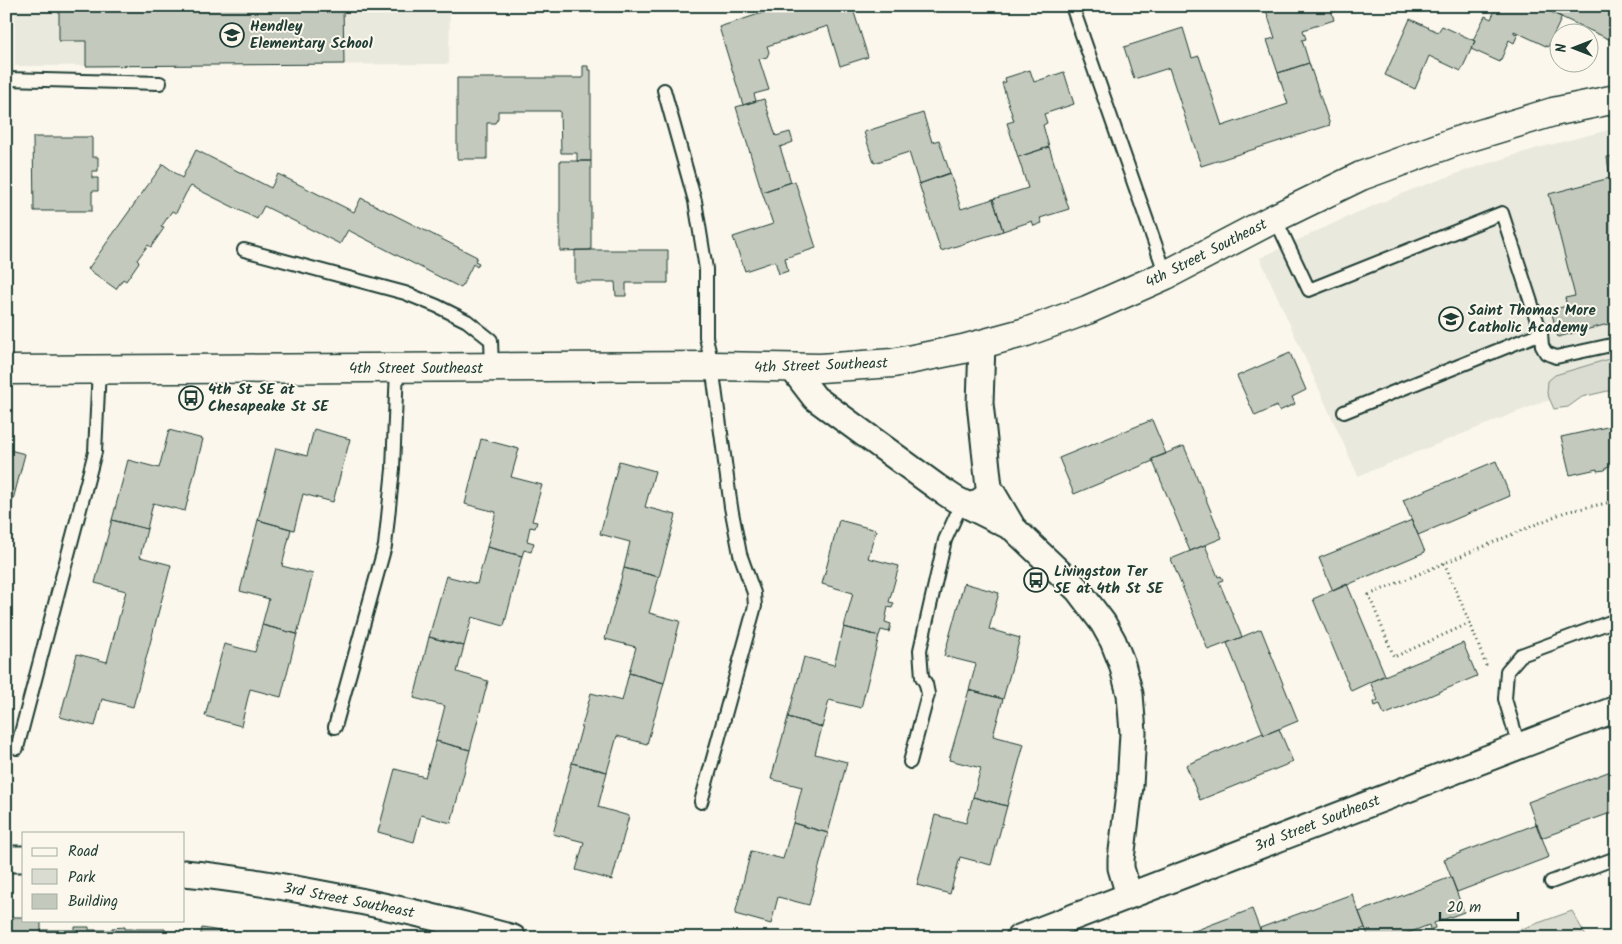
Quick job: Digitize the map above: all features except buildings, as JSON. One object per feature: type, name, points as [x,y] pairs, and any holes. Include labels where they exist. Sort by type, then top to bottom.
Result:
[{"type":"street","name":"4th Street Southeast","points":[[6,370],[712,366],[792,368],[893,363],[982,344],[1026,332],[1087,310],[1166,275],[1361,176],[1457,141],[1553,112],[1616,99]]},
{"type":"street","points":[[982,344],[980,403],[989,487],[1013,528],[1078,590],[1103,623],[1113,641],[1122,664],[1130,694],[1133,733],[1130,786],[1121,859],[1121,868],[1129,895]]},
{"type":"street","points":[[792,368],[815,398],[937,487],[1013,528]]},
{"type":"street","name":"3rd Street Southeast","points":[[1019,938],[1616,710]]},
{"type":"street","points":[[6,859],[22,859]]},
{"type":"street","name":"3rd Street Southeast","points":[[185,873],[234,878],[348,898],[461,923],[512,938]]},
{"type":"lane","points":[[1072,6],[1166,275]]},
{"type":"lane","points":[[6,78],[160,83]]},
{"type":"lane","points":[[664,90],[695,201],[706,269],[706,337],[712,366],[731,507],[740,554],[754,593],[755,606],[701,802]]},
{"type":"lane","points":[[1275,218],[1309,290],[1502,213],[1541,333],[1542,346],[1546,353],[1556,357],[1616,344]]},
{"type":"lane","points":[[244,250],[405,293],[438,306],[467,321],[491,340],[492,368]]},
{"type":"lane","points":[[1344,412],[1541,333]]},
{"type":"lane","points":[[335,727],[384,546],[393,469],[397,368]]},
{"type":"lane","points":[[17,748],[94,452],[99,369]]},
{"type":"lane","points":[[910,762],[928,694],[922,677],[920,650],[945,540],[960,507],[989,487]]},
{"type":"lane","points":[[1519,746],[1505,699],[1507,671],[1521,655],[1616,620]]},
{"type":"lane","points":[[1551,882],[1616,858]]},
{"type":"path","points":[[1470,623],[1394,657],[1369,595],[1565,512],[1616,501]]},
{"type":"path","points":[[1444,563],[1470,623],[1486,665],[1487,674]]},
{"type":"shaded area","name":"Hendley Elementary School","points":[[15,6],[450,6],[449,64],[15,66]]},
{"type":"shaded area","name":"Saint Thomas More Catholic Academy","points":[[1616,128],[1616,381],[1537,404],[1358,476],[1260,258],[1349,216],[1411,190],[1538,148]]},
{"type":"green space","points":[[1616,357],[1616,389],[1582,397],[1568,407],[1554,409],[1547,393],[1548,381],[1555,375]]},
{"type":"green space","points":[[1572,911],[1587,938],[1496,938]]},
{"type":"place","name":"Hendley Elementary School","points":[[232,35]]},
{"type":"place","name":"Saint Thomas More Catholic Academy","points":[[1451,319]]},
{"type":"place","name":"4th St SE at Chesapeake St SE","points":[[191,398]]},
{"type":"place","name":"Livingston Ter SE at 4th St SE","points":[[1036,580]]}]
